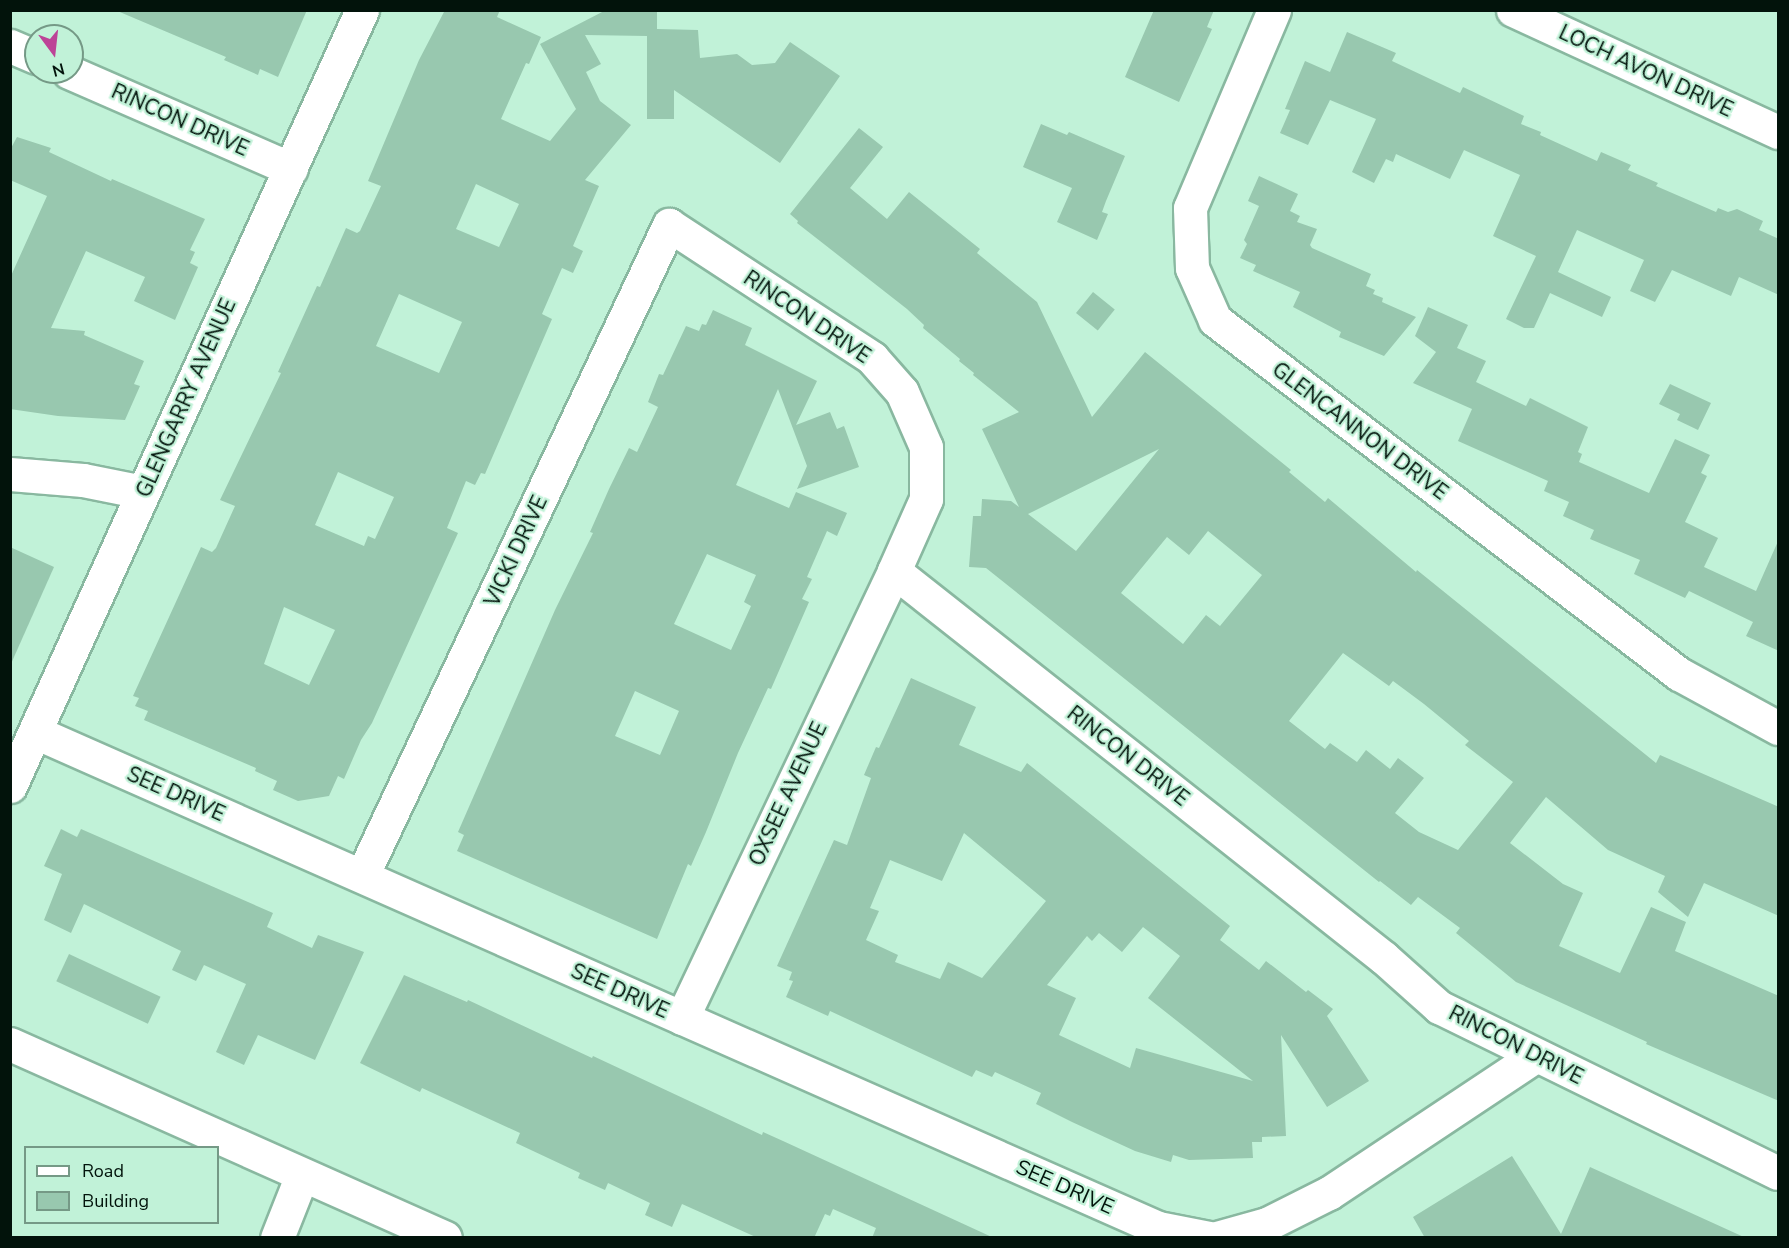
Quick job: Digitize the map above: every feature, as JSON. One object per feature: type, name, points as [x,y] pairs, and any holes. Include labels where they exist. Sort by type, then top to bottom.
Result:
[{"type":"street","name":"GLENGARRY AVENUE","points":[[10,786],[362,10]]},
{"type":"street","name":"GLENCANNON DRIVE","points":[[1274,10],[1190,208],[1192,268],[1215,320],[1679,674],[1779,728]]},
{"type":"street","name":"LOCH AVON DRIVE","points":[[1513,10],[1779,132]]},
{"type":"street","points":[[10,46],[24,52]]},
{"type":"street","name":"RINCON DRIVE","points":[[84,79],[291,169]]},
{"type":"street","name":"RINCON DRIVE","points":[[669,225],[872,358],[903,392],[926,447],[926,499],[894,571],[1384,958],[1439,1006],[1535,1056],[1779,1173]]},
{"type":"street","name":"VICKI DRIVE","points":[[362,876],[669,225]]},
{"type":"street","points":[[10,474],[83,480],[143,492]]},
{"type":"street","name":"OXSEE AVENUE","points":[[682,1018],[894,571]]},
{"type":"street","name":"SEE DRIVE","points":[[35,732],[1158,1228],[1209,1238]]},
{"type":"street","points":[[10,1044],[445,1238]]},
{"type":"street","points":[[1217,1238],[1267,1224],[1329,1193],[1535,1056]]},
{"type":"street","points":[[277,1238],[302,1174]]},
{"type":"building","points":[[115,10],[307,10],[278,77],[260,69],[258,75],[224,60],[226,57]]},
{"type":"building","points":[[445,10],[500,10],[497,17],[541,37],[529,64],[526,63],[501,119],[550,141],[576,109],[540,44],[606,10],[657,10],[657,29],[698,30],[700,58],[737,54],[752,65],[775,63],[790,42],[840,76],[780,163],[674,90],[674,119],[647,119],[647,36],[585,35],[601,64],[586,72],[600,101],[631,125],[585,180],[599,186],[573,246],[583,251],[573,273],[562,268],[542,314],[552,319],[485,474],[481,473],[475,485],[466,481],[447,528],[458,533],[372,723],[361,740],[344,779],[338,776],[329,796],[298,801],[273,790],[277,781],[255,771],[256,768],[144,720],[148,711],[135,706],[139,698],[133,696],[201,547],[212,552],[216,548],[235,506],[220,500],[281,373],[278,372],[317,286],[320,287],[346,228],[357,233],[360,231],[381,186],[368,181],[419,60]],"holes":[[[476,184],[519,204],[499,247],[456,229]],[[399,294],[462,322],[439,373],[376,346]],[[338,472],[394,497],[375,539],[368,536],[364,546],[315,525]],[[284,607],[335,630],[309,685],[264,664]]]},
{"type":"building","points":[[1154,10],[1214,10],[1207,27],[1212,29],[1179,102],[1125,77]]},
{"type":"building","points":[[1347,32],[1396,53],[1392,61],[1460,93],[1463,87],[1524,116],[1521,124],[1597,161],[1601,152],[1631,165],[1628,170],[1658,183],[1656,186],[1716,212],[1718,208],[1728,212],[1737,209],[1763,221],[1759,230],[1779,239],[1779,295],[1739,277],[1731,296],[1672,270],[1655,302],[1630,291],[1644,260],[1577,230],[1558,272],[1611,297],[1602,317],[1550,293],[1534,328],[1524,328],[1506,319],[1536,256],[1493,236],[1520,175],[1464,150],[1450,179],[1396,154],[1393,162],[1386,159],[1374,183],[1352,172],[1376,119],[1330,100],[1308,145],[1280,133],[1290,110],[1285,109],[1305,61],[1330,72]]},
{"type":"building","points":[[1041,124],[1067,135],[1069,132],[1125,156],[1102,212],[1108,214],[1097,240],[1057,222],[1072,188],[1023,167]]},
{"type":"building","points":[[859,128],[883,147],[850,188],[887,219],[909,192],[980,249],[977,253],[1037,302],[1092,417],[1145,352],[1291,470],[1289,472],[1325,502],[1328,498],[1416,572],[1417,570],[1656,763],[1660,755],[1779,807],[1779,916],[1704,883],[1688,917],[1658,892],[1665,876],[1608,850],[1546,797],[1510,843],[1563,884],[1583,893],[1559,946],[1620,973],[1651,907],[1686,922],[1675,951],[1779,996],[1779,1101],[1646,1044],[1647,1042],[1516,982],[1456,933],[1460,928],[1418,897],[1411,905],[1379,882],[986,568],[969,567],[973,516],[981,516],[982,499],[1011,501],[1019,507],[982,429],[1019,412],[973,375],[974,373],[959,361],[960,359],[923,328],[924,325],[907,309],[797,223],[798,221],[790,214]],"holes":[[[1159,449],[1076,551],[1028,514]],[[1208,531],[1262,575],[1220,626],[1206,615],[1183,644],[1121,593],[1167,537],[1189,555]],[[1343,653],[1389,686],[1393,681],[1424,704],[1469,741],[1465,745],[1513,782],[1458,850],[1419,832],[1395,813],[1424,778],[1398,758],[1390,769],[1366,750],[1357,762],[1330,743],[1325,749],[1289,721]]]},
{"type":"building","points":[[17,137],[51,148],[49,152],[111,181],[112,179],[205,219],[190,250],[195,252],[190,263],[198,267],[175,320],[134,301],[145,277],[86,251],[51,328],[85,331],[84,335],[144,361],[134,384],[140,386],[125,420],[58,416],[10,409],[10,278],[47,196],[10,180],[10,150]]},
{"type":"building","points":[[1259,176],[1298,194],[1290,211],[1300,216],[1297,222],[1317,229],[1310,245],[1312,248],[1371,274],[1366,286],[1375,290],[1373,294],[1383,298],[1382,302],[1416,317],[1384,356],[1339,337],[1341,332],[1293,307],[1300,292],[1253,271],[1256,265],[1240,258],[1247,244],[1244,240],[1259,206],[1248,201]]},
{"type":"building","points":[[1093,292],[1115,310],[1098,331],[1076,313]]},
{"type":"building","points":[[1428,307],[1468,325],[1457,348],[1486,361],[1476,382],[1526,406],[1530,398],[1588,427],[1578,452],[1582,454],[1579,462],[1649,493],[1675,439],[1710,455],[1701,473],[1707,476],[1685,522],[1718,538],[1704,567],[1756,591],[1779,539],[1779,651],[1746,636],[1753,622],[1689,591],[1685,598],[1634,574],[1640,560],[1590,539],[1594,530],[1563,516],[1569,502],[1544,491],[1548,481],[1458,441],[1472,409],[1413,383],[1436,352],[1415,336]]},
{"type":"building","points":[[713,310],[752,328],[745,345],[817,381],[796,425],[830,412],[837,429],[844,426],[859,467],[797,489],[807,466],[778,389],[736,485],[789,508],[796,492],[847,513],[837,536],[827,531],[807,577],[812,579],[802,599],[809,602],[771,689],[768,688],[738,753],[706,832],[691,866],[688,864],[657,939],[457,851],[464,835],[458,832],[555,610],[593,533],[590,532],[609,489],[629,448],[637,452],[658,407],[648,402],[659,374],[663,375],[686,326],[699,331],[702,324],[706,325]],"holes":[[[707,554],[756,575],[744,602],[751,606],[731,650],[674,624]],[[635,691],[679,711],[660,755],[615,736]]]},
{"type":"building","points":[[1670,384],[1711,403],[1698,430],[1677,420],[1680,414],[1659,404]]},
{"type":"building","points":[[10,547],[54,567],[10,666]]},
{"type":"building","points":[[911,678],[976,707],[959,745],[1021,772],[1027,763],[1230,926],[1220,940],[1259,970],[1266,961],[1306,992],[1308,990],[1333,1009],[1327,1016],[1369,1081],[1327,1107],[1281,1035],[1286,1136],[1262,1137],[1262,1142],[1252,1142],[1253,1158],[1189,1160],[1173,1155],[1171,1162],[1135,1151],[1036,1104],[1041,1093],[995,1072],[992,1077],[976,1070],[972,1077],[830,1011],[828,1016],[786,997],[793,981],[789,980],[792,972],[777,966],[834,840],[847,845],[871,778],[864,775],[876,747],[879,748]],"holes":[[[964,833],[1046,901],[982,978],[948,962],[940,979],[895,962],[898,955],[866,940],[879,911],[870,908],[890,860],[942,881]],[[1143,927],[1180,956],[1148,998],[1253,1081],[1136,1048],[1130,1068],[1059,1035],[1076,998],[1047,985],[1087,936],[1092,941],[1099,933],[1122,952]]]},
{"type":"building","points":[[61,829],[77,837],[81,829],[273,913],[267,927],[312,948],[318,935],[364,952],[315,1060],[258,1035],[244,1065],[216,1052],[246,984],[204,965],[196,981],[172,970],[181,951],[84,904],[71,933],[44,920],[62,874],[44,866]]},
{"type":"building","points":[[69,954],[161,997],[148,1024],[56,981]]},
{"type":"building","points":[[404,975],[467,1002],[468,1000],[994,1238],[872,1238],[876,1228],[833,1209],[830,1216],[825,1214],[814,1238],[758,1238],[682,1204],[672,1227],[645,1215],[650,1203],[608,1183],[605,1190],[578,1178],[580,1173],[516,1143],[520,1133],[422,1088],[420,1092],[360,1063]]},
{"type":"building","points":[[1512,1156],[1561,1234],[1590,1167],[1746,1238],[1425,1238],[1413,1217]]}]
